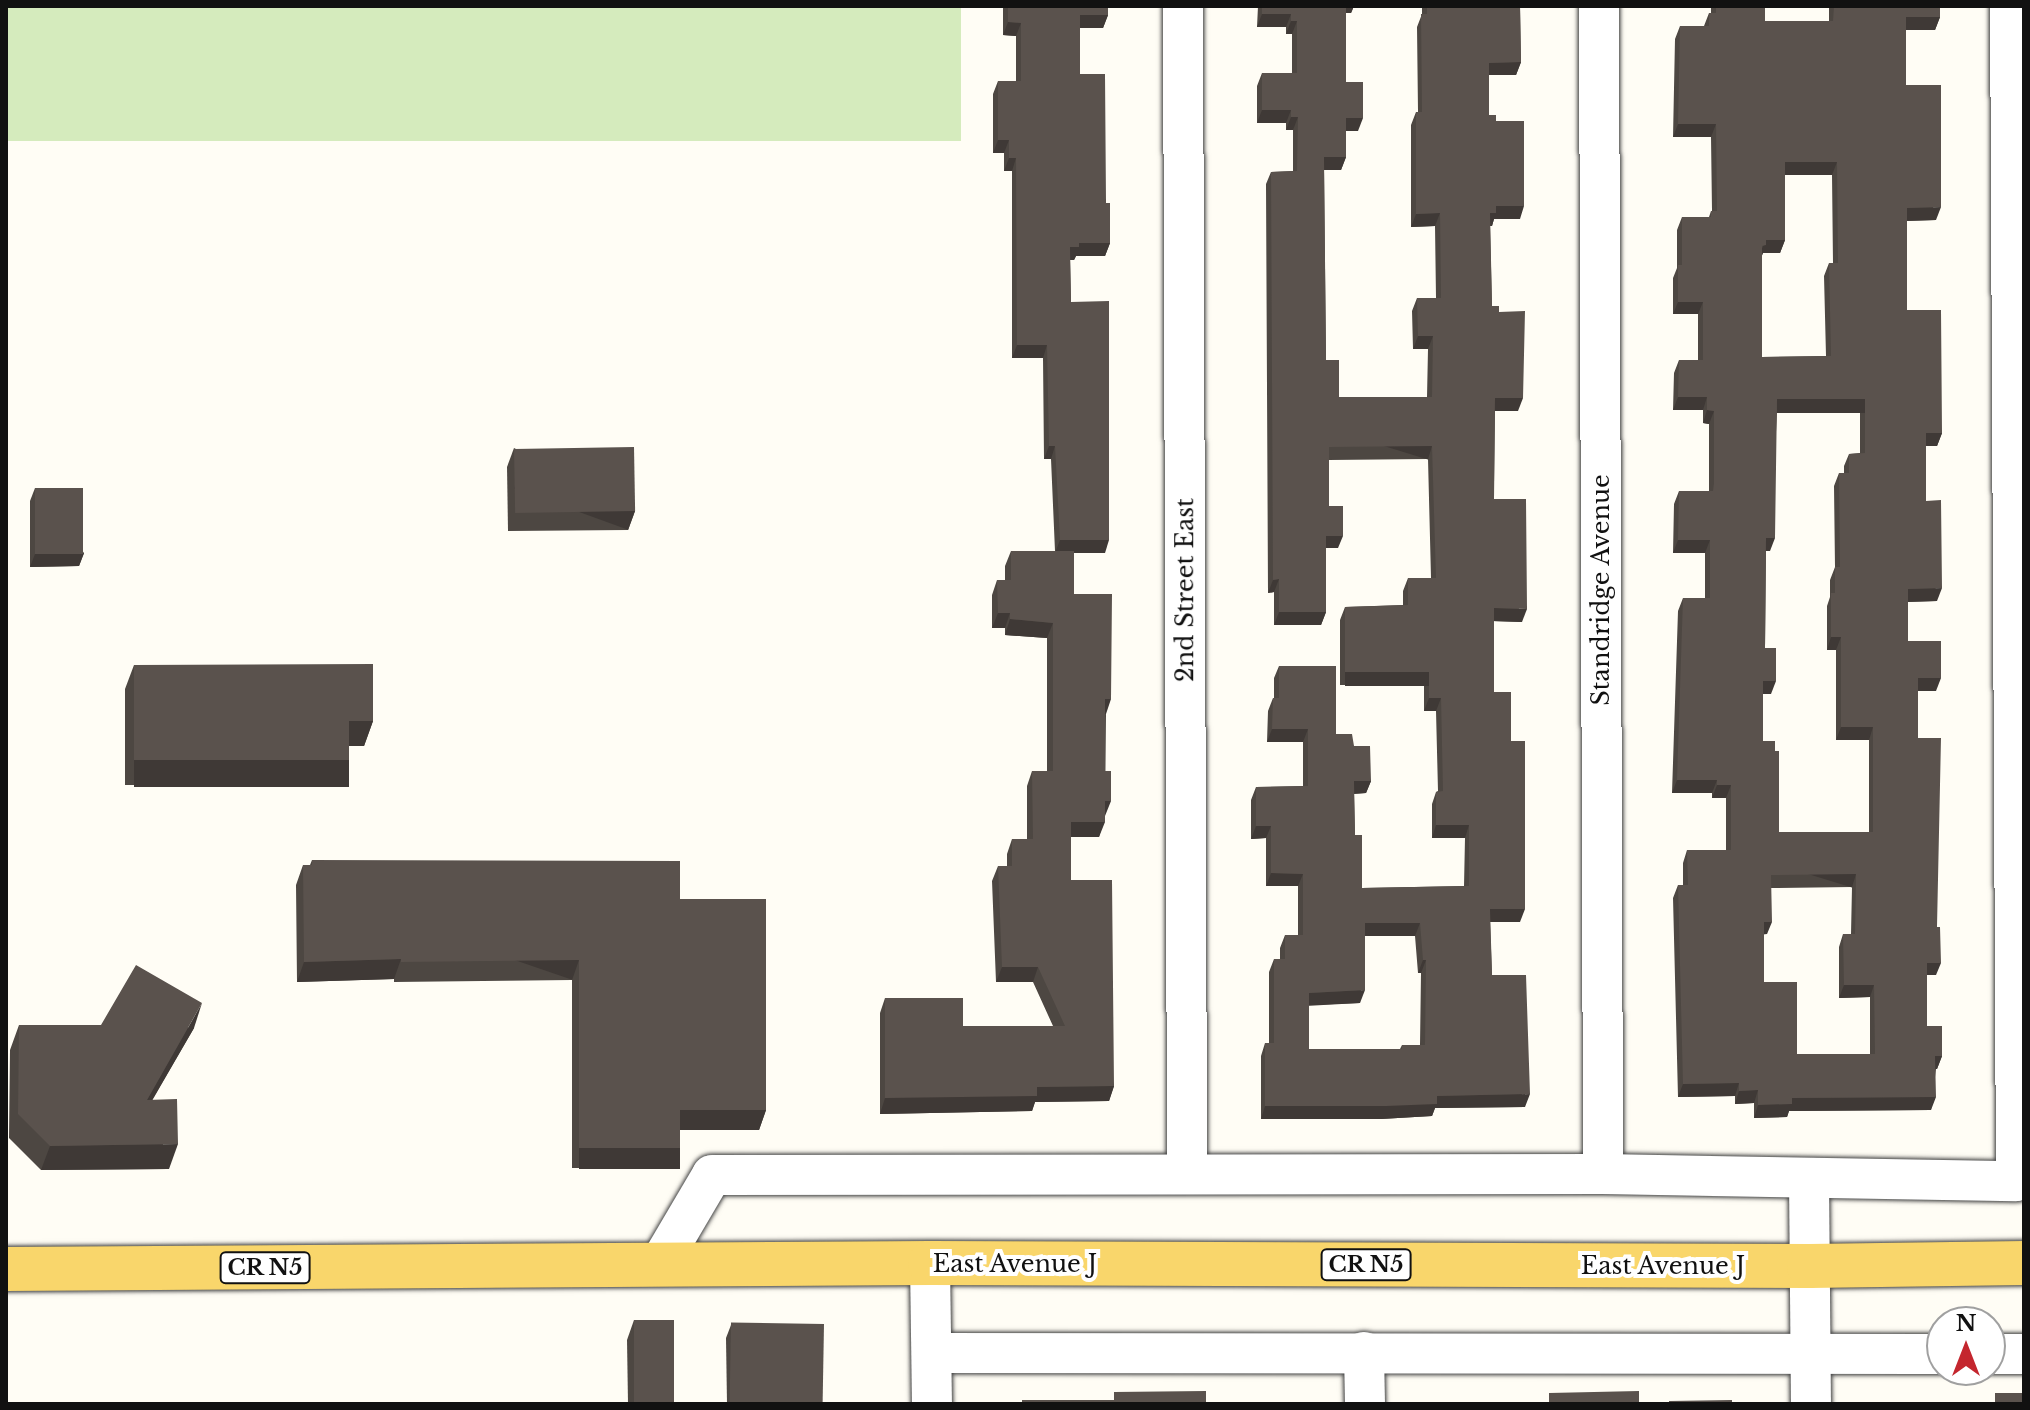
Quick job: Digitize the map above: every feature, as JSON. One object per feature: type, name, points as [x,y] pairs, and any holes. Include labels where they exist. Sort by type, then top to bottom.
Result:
[{"type":"main road","name":"East Avenue J","points":[[6,1269],[930,1263],[1809,1266],[2024,1263]]},
{"type":"street","name":"2nd Street East","points":[[1183,6],[1187,1174]]},
{"type":"street","name":"Standridge Avenue","points":[[1599,6],[1603,1174]]},
{"type":"street","points":[[659,1265],[712,1175],[1603,1174],[2016,1181],[2010,6]]},
{"type":"street","points":[[1809,1178],[1811,1404]]},
{"type":"street","points":[[930,1263],[932,1404]]},
{"type":"street","points":[[1364,1352],[1365,1404]]},
{"type":"street","points":[[932,1353],[1926,1354]]},
{"type":"green space","points":[[6,6],[961,6],[961,141],[6,141]]},
{"type":"building","points":[[1008,6],[1108,6],[1108,15],[1080,15],[1080,74],[1105,74],[1106,203],[1110,203],[1110,243],[1079,243],[1079,247],[1070,247],[1071,302],[1109,301],[1109,540],[1060,540],[1055,446],[1049,446],[1047,345],[1017,345],[1016,158],[1009,158],[1009,140],[998,140],[998,81],[1021,81],[1021,23],[1008,22]]},
{"type":"building","points":[[1262,6],[1346,6],[1346,82],[1363,82],[1363,118],[1346,118],[1346,157],[1324,157],[1326,360],[1339,360],[1339,397],[1432,397],[1433,336],[1418,336],[1417,298],[1441,298],[1440,213],[1416,214],[1416,112],[1422,112],[1421,14],[1427,14],[1427,6],[1520,6],[1521,62],[1489,63],[1489,115],[1496,115],[1496,121],[1524,121],[1524,206],[1496,206],[1496,213],[1490,213],[1492,306],[1499,306],[1499,312],[1525,311],[1523,398],[1495,398],[1494,499],[1526,499],[1527,609],[1494,608],[1494,692],[1511,692],[1511,741],[1525,741],[1525,909],[1490,909],[1492,975],[1526,975],[1530,1094],[1437,1096],[1437,1104],[1265,1106],[1265,1043],[1274,1043],[1274,959],[1285,959],[1285,935],[1303,935],[1303,874],[1271,873],[1271,826],[1256,826],[1256,787],[1308,786],[1308,729],[1272,729],[1273,698],[1279,698],[1279,666],[1336,666],[1336,734],[1352,734],[1354,746],[1370,746],[1371,781],[1354,781],[1355,835],[1362,835],[1362,888],[1469,886],[1469,825],[1436,825],[1436,792],[1443,791],[1441,698],[1429,698],[1429,672],[1345,672],[1345,607],[1408,605],[1408,578],[1436,578],[1432,446],[1329,447],[1329,506],[1343,506],[1343,536],[1326,536],[1326,612],[1279,612],[1279,579],[1273,580],[1271,172],[1297,171],[1298,117],[1291,117],[1291,110],[1262,110],[1262,73],[1297,73],[1297,21],[1291,21],[1291,14],[1262,14]],"holes":[[[1365,923],[1420,923],[1423,960],[1426,960],[1425,1045],[1402,1045],[1402,1049],[1309,1049],[1309,993],[1365,990]]]},
{"type":"building","points":[[1716,6],[1765,6],[1765,21],[1833,21],[1834,6],[1940,6],[1940,17],[1906,17],[1906,85],[1941,85],[1941,207],[1907,208],[1907,310],[1941,310],[1942,433],[1926,433],[1926,501],[1941,500],[1942,588],[1908,589],[1908,641],[1941,641],[1941,678],[1918,678],[1918,738],[1941,738],[1937,927],[1940,927],[1941,963],[1927,963],[1927,1026],[1942,1026],[1942,1056],[1935,1056],[1936,1097],[1792,1098],[1792,1104],[1758,1105],[1758,1090],[1739,1091],[1739,1083],[1683,1084],[1678,885],[1688,885],[1687,850],[1731,850],[1731,785],[1717,785],[1717,780],[1677,780],[1683,598],[1710,598],[1710,540],[1678,540],[1679,491],[1713,491],[1714,483],[1714,411],[1707,410],[1707,397],[1678,397],[1679,360],[1703,360],[1703,302],[1678,302],[1678,265],[1682,265],[1682,217],[1711,217],[1711,211],[1717,211],[1716,124],[1678,124],[1680,26],[1709,26],[1709,13],[1716,13]],"holes":[[[1785,162],[1837,162],[1838,263],[1829,263],[1831,356],[1762,357],[1762,246],[1766,245],[1766,240],[1785,240]],[[1777,399],[1865,399],[1865,453],[1849,454],[1849,473],[1839,473],[1840,567],[1835,567],[1835,593],[1831,593],[1831,637],[1841,637],[1841,727],[1873,727],[1873,832],[1779,832],[1779,751],[1775,751],[1775,741],[1763,741],[1763,681],[1776,681],[1776,648],[1765,648],[1766,538],[1775,538]],[[1856,874],[1855,934],[1843,934],[1844,985],[1874,985],[1875,1054],[1797,1054],[1797,982],[1764,982],[1764,922],[1772,922],[1771,875]]]},
{"type":"building","points":[[634,447],[635,511],[515,513],[514,449]]},
{"type":"building","points":[[35,488],[83,488],[83,554],[35,554]]},
{"type":"building","points":[[1011,551],[1074,551],[1074,594],[1112,594],[1111,699],[1105,699],[1105,771],[1111,771],[1111,801],[1105,801],[1105,822],[1071,822],[1071,880],[1112,880],[1114,1086],[1037,1087],[1037,1096],[885,1098],[885,998],[963,998],[963,1026],[1065,1026],[1038,967],[1002,967],[998,866],[1012,866],[1012,839],[1033,839],[1032,771],[1053,771],[1053,623],[1010,619],[1010,613],[998,613],[997,580],[1011,580]]},
{"type":"building","points":[[373,664],[373,721],[349,721],[349,760],[134,760],[134,665]]},
{"type":"building","points":[[312,860],[680,861],[680,899],[766,899],[766,1110],[680,1110],[680,1148],[579,1148],[579,960],[304,962],[303,865],[312,865]]},
{"type":"building","points":[[136,965],[202,1003],[147,1100],[177,1099],[178,1144],[50,1146],[18,1114],[19,1025],[101,1025]]},
{"type":"building","points":[[634,1320],[674,1320],[674,1404],[634,1404]]},
{"type":"building","points":[[731,1322],[824,1324],[823,1404],[730,1402]]},
{"type":"building","points":[[1206,1391],[1206,1404],[1022,1404],[1022,1400],[1114,1400],[1114,1392]]},
{"type":"building","points":[[1639,1391],[1639,1404],[1549,1404],[1549,1393]]},
{"type":"building","points":[[1995,1393],[2024,1393],[2024,1404],[1995,1404]]},
{"type":"building","points":[[1732,1400],[1732,1404],[1669,1404],[1669,1401]]},
{"type":"building","points":[[1931,1403],[1976,1404],[1931,1404]]}]
